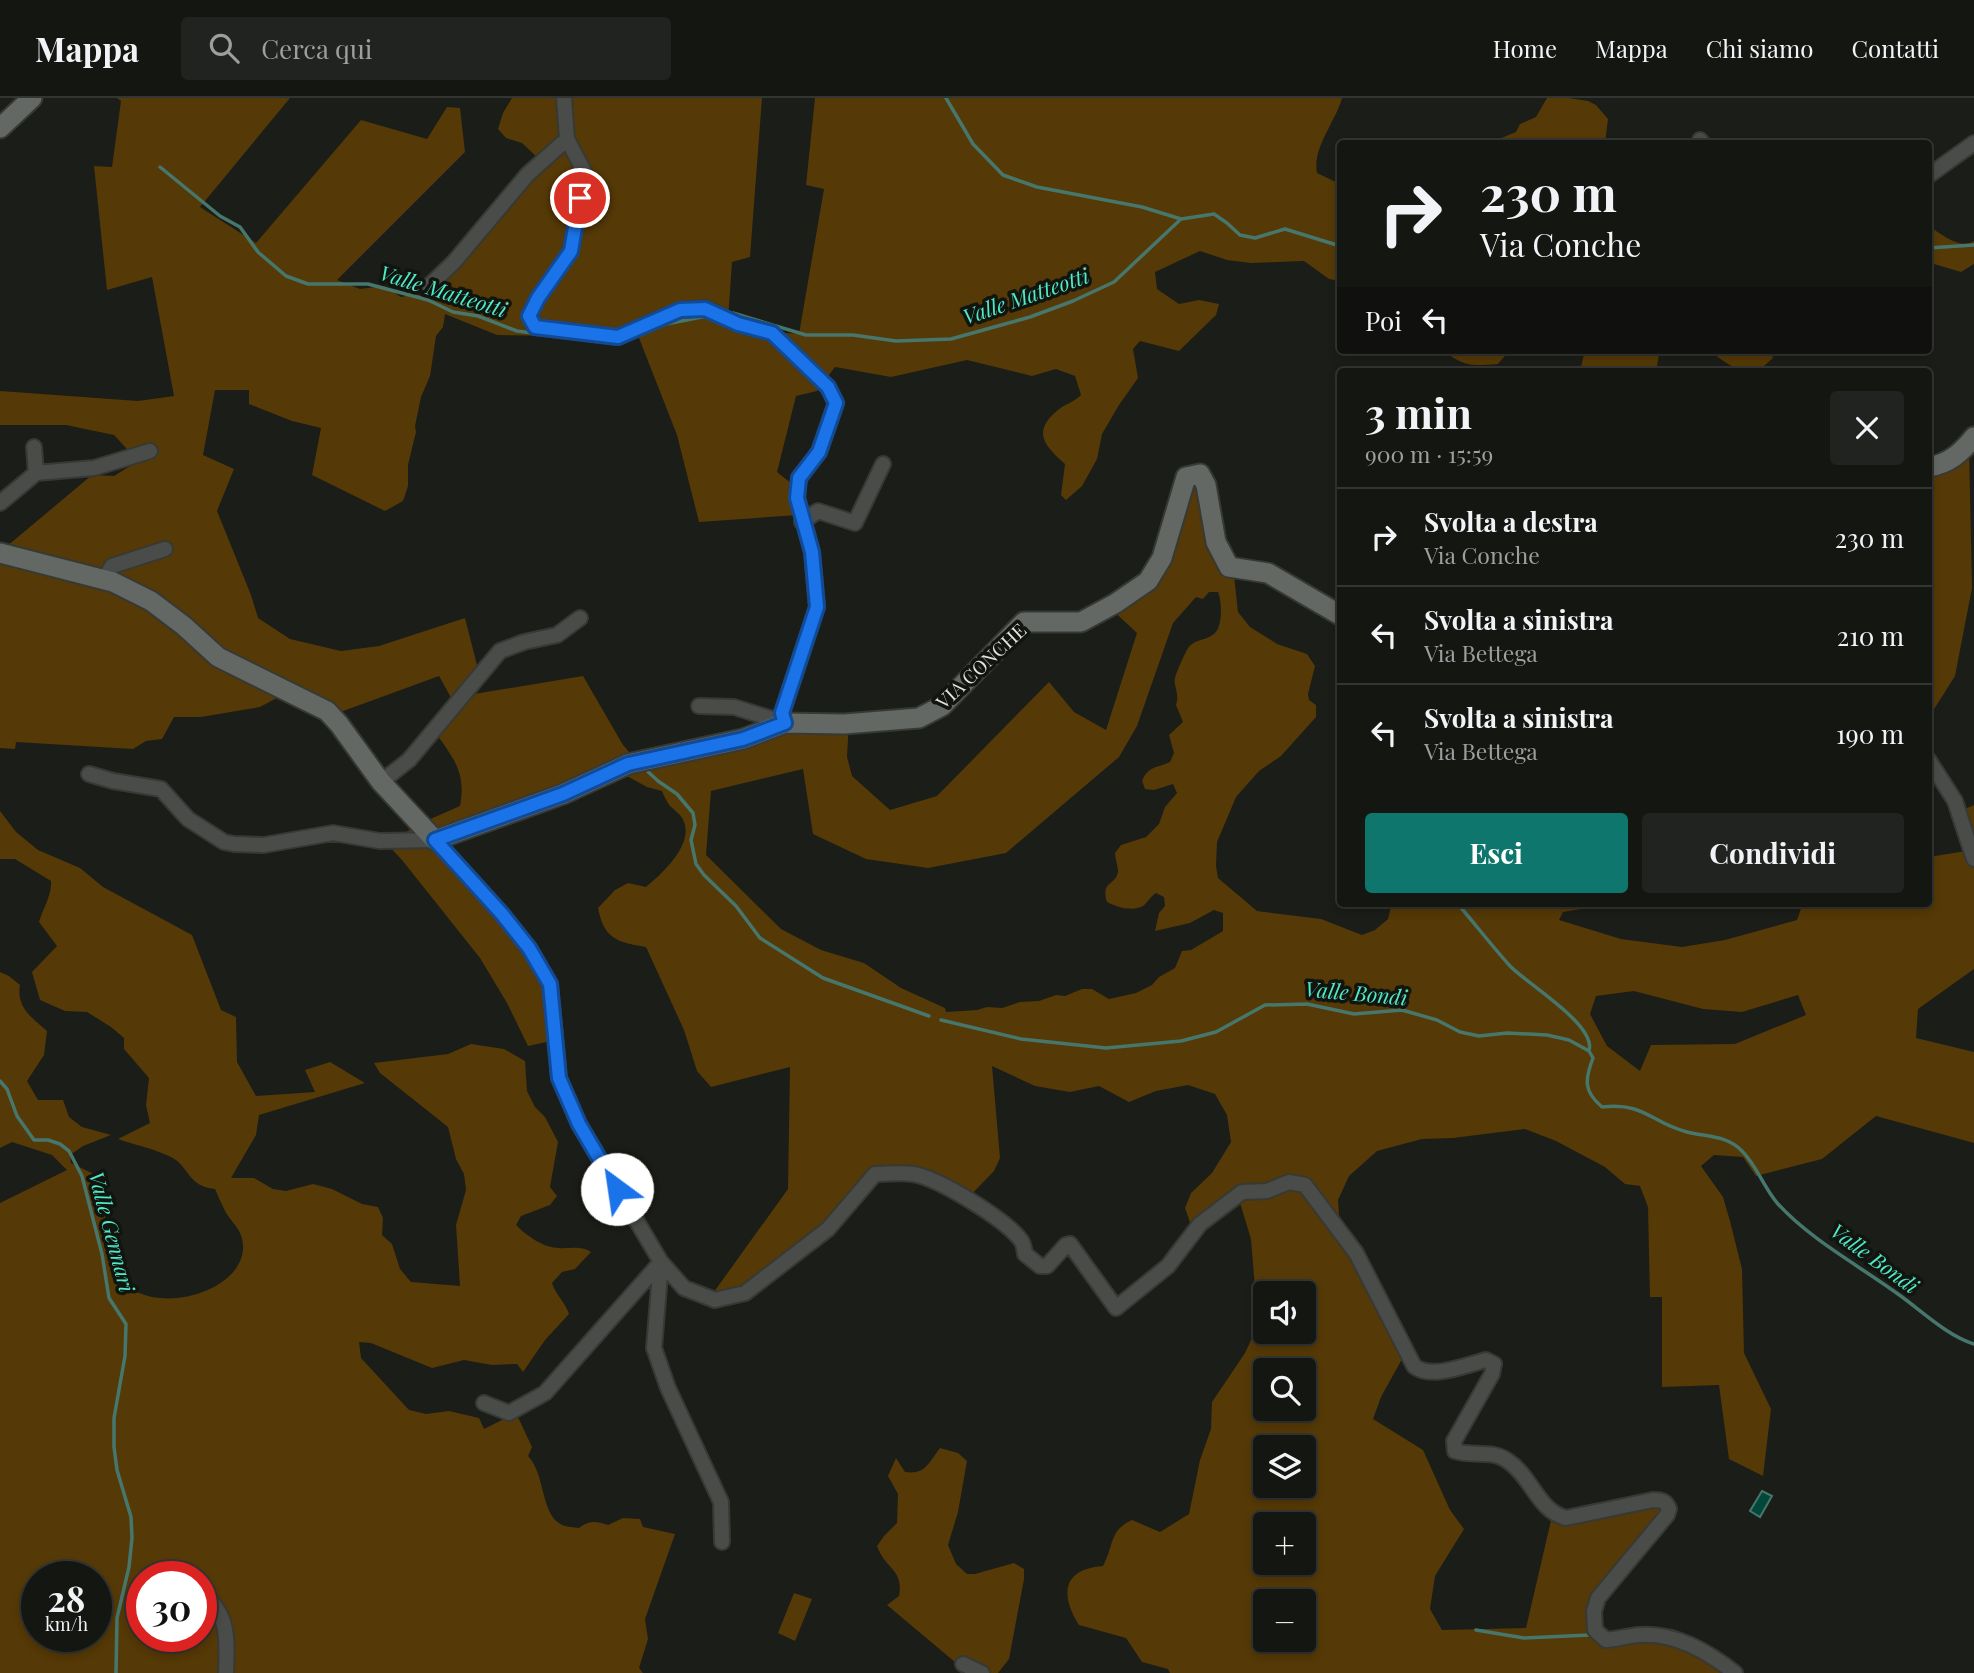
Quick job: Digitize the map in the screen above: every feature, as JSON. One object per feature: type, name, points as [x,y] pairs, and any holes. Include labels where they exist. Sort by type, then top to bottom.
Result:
[{"type":"street","points":[[0,128],[32,98]]},
{"type":"street","points":[[564,98],[567,139],[584,171],[571,251],[538,298],[529,316],[535,327],[618,337],[680,310],[705,309],[738,324],[772,333],[828,387],[836,403],[819,452],[799,478],[797,498],[812,552],[817,607],[782,713],[785,723]]},
{"type":"street","points":[[428,287],[454,262],[527,175],[567,139]]},
{"type":"street","points":[[1932,173],[1974,143]]},
{"type":"street","points":[[1932,466],[1944,465],[1974,437]]},
{"type":"street","points":[[34,447],[36,473]]},
{"type":"street","points":[[0,503],[36,473],[94,468],[150,451]]},
{"type":"street","points":[[802,522],[818,511],[855,523],[883,464]]},
{"type":"street","name":"VIA CONCHE","points":[[435,840],[563,794],[628,764],[743,739],[785,723],[844,724],[919,718],[942,706],[1024,622],[1081,622],[1148,581],[1163,558],[1186,477],[1200,474],[1206,485],[1216,542],[1229,566],[1268,573],[1337,613]]},
{"type":"street","points":[[104,580],[111,566],[165,549]]},
{"type":"street","points":[[0,553],[113,582],[151,601],[218,657],[327,711],[381,782],[502,914],[529,948],[550,984],[559,1078],[579,1124],[661,1262],[684,1288],[715,1300],[745,1293],[828,1229],[875,1174],[912,1174],[957,1193],[1003,1223],[1023,1241],[1025,1254],[1040,1266],[1047,1266],[1070,1244],[1116,1308],[1168,1266],[1200,1224],[1242,1192],[1267,1191],[1289,1182],[1305,1185],[1356,1253],[1414,1366],[1420,1371],[1432,1372],[1486,1360],[1494,1364],[1492,1374],[1454,1441],[1455,1451],[1497,1454],[1510,1462],[1554,1515],[1566,1518],[1653,1500],[1662,1500],[1667,1504],[1670,1510],[1667,1515],[1598,1598],[1594,1611],[1595,1630],[1606,1640],[1641,1634],[1664,1637],[1713,1656],[1735,1673]]},
{"type":"street","points":[[381,782],[409,760],[500,651],[524,642],[557,635],[580,618]]},
{"type":"street","points":[[699,706],[734,707],[785,723]]},
{"type":"street","points":[[1932,765],[1955,801],[1974,859]]},
{"type":"street","points":[[89,774],[160,789],[188,819],[225,842],[234,844],[264,845],[333,833],[380,841],[435,840]]},
{"type":"street","points":[[484,1403],[509,1413],[545,1393],[661,1262]]},
{"type":"street","points":[[661,1262],[654,1348],[668,1388],[721,1502],[722,1542]]},
{"type":"street","points":[[217,1613],[228,1634],[226,1673]]},
{"type":"street","points":[[963,1664],[982,1673]]},
{"type":"shaded area","points":[[117,98],[290,98],[200,207],[256,243],[361,120],[427,139],[447,107],[460,108],[465,152],[337,280],[360,289],[384,286],[401,297],[416,294],[424,297],[477,248],[539,159],[522,143],[506,138],[498,129],[512,98],[762,98],[750,257],[732,262],[728,320],[763,331],[799,334],[824,189],[806,185],[815,98],[1342,98],[1321,144],[1316,164],[1317,173],[1337,183],[1337,280],[1329,279],[1304,261],[1251,263],[1227,260],[1200,251],[1155,272],[1157,289],[1179,304],[1199,300],[1219,304],[1216,315],[1179,351],[1140,341],[1133,349],[1138,378],[1102,434],[1097,459],[1082,486],[1066,500],[1061,495],[1065,464],[1047,445],[1043,432],[1050,418],[1081,395],[1075,376],[1056,369],[1032,376],[967,360],[891,377],[835,367],[817,391],[796,396],[777,472],[797,488],[798,515],[699,522],[677,435],[637,333],[497,335],[445,314],[443,327],[436,336],[430,376],[421,397],[408,465],[408,486],[403,501],[385,511],[312,475],[321,428],[292,421],[249,404],[249,390],[215,390],[203,455],[234,469],[217,511],[258,618],[290,639],[341,651],[379,646],[465,618],[478,669],[470,684],[474,694],[583,676],[623,745],[637,761],[719,736],[849,721],[847,757],[852,776],[890,810],[937,796],[1049,682],[1074,712],[1106,730],[1137,633],[1108,606],[1149,576],[1192,472],[1224,552],[1233,566],[1238,612],[1250,627],[1277,644],[1307,654],[1315,666],[1308,694],[1309,700],[1316,705],[1316,717],[1281,756],[1259,771],[1236,797],[1217,842],[1218,878],[1257,911],[1321,919],[1362,935],[1375,930],[1388,919],[1391,907],[1583,907],[1563,912],[1559,920],[1621,939],[1682,947],[1725,940],[1797,920],[1802,907],[1932,907],[1932,857],[1972,850],[1958,812],[1974,805],[1974,969],[1918,1009],[1916,1038],[1974,1052],[1974,1143],[1876,1116],[1822,1159],[1756,1176],[1743,1157],[1714,1155],[1701,1166],[1723,1197],[1730,1221],[1742,1269],[1744,1353],[1771,1409],[1763,1476],[1729,1459],[1719,1385],[1662,1387],[1662,1297],[1650,1297],[1648,1207],[1640,1186],[1625,1184],[1605,1167],[1556,1141],[1525,1129],[1422,1139],[1377,1151],[1349,1176],[1338,1200],[1340,1229],[1407,1350],[1381,1397],[1373,1419],[1423,1450],[1450,1510],[1464,1529],[1435,1576],[1430,1609],[1442,1630],[1526,1628],[1553,1512],[1592,1516],[1673,1500],[1605,1589],[1594,1627],[1599,1639],[1678,1640],[1681,1649],[1725,1673],[1170,1673],[1168,1669],[1142,1662],[1126,1638],[1079,1625],[1069,1604],[1068,1585],[1079,1572],[1103,1566],[1119,1529],[1132,1520],[1160,1532],[1189,1514],[1200,1460],[1211,1429],[1212,1402],[1245,1353],[1253,1336],[1253,1344],[1316,1344],[1316,1281],[1254,1281],[1251,1239],[1240,1203],[1193,1231],[1185,1208],[1191,1193],[1212,1173],[1231,1142],[1227,1115],[1215,1094],[1188,1085],[1156,1091],[1129,1102],[1099,1086],[1070,1092],[1035,1086],[992,1066],[1000,1158],[994,1171],[965,1201],[952,1187],[864,1175],[826,1232],[735,1291],[711,1296],[788,1189],[790,1067],[711,1087],[697,1071],[684,1030],[646,947],[620,941],[608,933],[604,926],[598,908],[615,890],[628,883],[646,887],[676,857],[681,847],[685,837],[682,818],[670,806],[662,791],[647,787],[616,770],[436,835],[530,946],[560,1039],[528,1046],[507,1003],[480,958],[387,844],[419,824],[460,806],[461,785],[458,768],[437,735],[454,703],[439,676],[335,714],[286,693],[260,707],[201,717],[174,717],[162,739],[146,741],[133,749],[16,742],[15,749],[0,748],[0,552],[92,475],[114,476],[138,461],[114,435],[66,425],[0,425],[0,391],[138,401],[174,396],[152,277],[107,290],[94,166],[112,167],[121,101]],"holes":[[[1209,592],[1218,592],[1221,608],[1217,631],[1192,644],[1177,673],[1176,705],[1183,722],[1169,735],[1174,753],[1170,762],[1150,770],[1142,781],[1145,789],[1154,790],[1173,784],[1177,793],[1165,807],[1159,824],[1146,837],[1121,845],[1115,853],[1118,871],[1105,895],[1107,902],[1130,909],[1143,906],[1156,893],[1164,897],[1165,906],[1159,913],[1155,931],[1190,923],[1214,910],[1223,913],[1223,931],[1191,950],[1182,951],[1175,968],[1159,977],[1152,985],[1136,993],[1109,999],[1092,989],[1082,989],[1065,996],[1056,995],[1002,1008],[946,1012],[945,1008],[901,988],[864,963],[821,950],[781,929],[706,855],[711,791],[803,769],[813,834],[866,859],[928,868],[1006,853],[1119,757],[1137,726],[1173,623],[1196,597],[1203,599]],[[1634,991],[1703,1009],[1742,1012],[1798,995],[1806,1015],[1735,1044],[1651,1045],[1640,1071],[1607,1046],[1590,1014],[1596,996]]]},
{"type":"shaded area","points":[[1547,98],[1588,101],[1596,105],[1608,119],[1605,140],[1498,140],[1516,132],[1520,124],[1536,117]]},
{"type":"shaded area","points":[[1932,228],[1963,244],[1974,241],[1974,264],[1961,272],[1932,265]]},
{"type":"shaded area","points":[[1448,354],[1507,354],[1498,364],[1482,365],[1469,364]]},
{"type":"shaded area","points":[[1584,354],[1660,354],[1657,368],[1581,367]]},
{"type":"shaded area","points":[[1714,354],[1772,354],[1773,358],[1761,368],[1737,368]]},
{"type":"shaded area","points":[[1969,447],[1972,588],[1955,676],[1932,712],[1932,456]]},
{"type":"shaded area","points":[[0,811],[16,832],[38,850],[80,868],[103,887],[192,935],[221,1010],[236,1017],[237,1062],[256,1096],[315,1092],[305,1070],[330,1062],[365,1083],[259,1115],[256,1135],[231,1178],[254,1178],[273,1189],[286,1191],[313,1184],[332,1189],[362,1204],[378,1207],[383,1218],[382,1235],[392,1244],[400,1269],[411,1282],[460,1286],[456,1225],[466,1190],[464,1174],[456,1159],[448,1127],[380,1073],[374,1063],[448,1054],[471,1044],[504,1049],[525,1061],[527,1091],[558,1142],[550,1187],[557,1196],[550,1205],[521,1216],[516,1225],[542,1244],[591,1252],[575,1269],[562,1272],[552,1283],[569,1314],[545,1340],[523,1372],[517,1364],[492,1365],[464,1360],[432,1368],[371,1343],[359,1342],[361,1358],[409,1410],[426,1414],[449,1411],[479,1418],[484,1429],[516,1413],[532,1447],[528,1456],[538,1473],[546,1503],[555,1520],[562,1525],[579,1528],[589,1522],[608,1525],[623,1518],[640,1519],[643,1527],[675,1534],[645,1619],[648,1639],[639,1668],[643,1673],[0,1673],[0,1203],[67,1170],[52,1155],[12,1142],[0,1148],[0,972],[20,985],[20,1000],[23,1006],[47,1031],[44,1055],[27,1081],[38,1100],[63,1100],[69,1117],[82,1127],[111,1135],[83,1146],[70,1155],[71,1163],[104,1179],[108,1248],[117,1273],[130,1288],[148,1296],[190,1296],[211,1288],[228,1277],[239,1263],[243,1245],[239,1231],[226,1213],[215,1189],[199,1184],[171,1157],[118,1139],[150,1123],[146,1105],[149,1078],[124,1049],[124,1038],[111,1027],[87,1012],[65,1011],[40,1000],[32,972],[57,946],[39,922],[49,896],[51,881],[15,859],[0,859]]},
{"type":"shaded area","points":[[940,1448],[958,1453],[967,1461],[958,1512],[948,1545],[956,1564],[967,1574],[1014,1563],[1024,1569],[1009,1659],[998,1673],[968,1673],[887,1605],[899,1596],[900,1587],[896,1574],[877,1546],[897,1523],[898,1494],[888,1476],[896,1458],[905,1472],[918,1472],[926,1467]]},
{"type":"shaded area","points":[[1762,1491],[1772,1496],[1760,1517],[1750,1511]]},
{"type":"shaded area","points":[[794,1593],[812,1599],[795,1641],[778,1633]]},
{"type":"waterway","name":"Valle Matteotti","points":[[946,98],[973,144],[1003,175],[1037,187],[1142,207],[1181,219],[1214,214],[1240,235],[1255,238],[1285,229],[1337,245]]},
{"type":"waterway","name":"Valle Matteotti","points":[[160,167],[220,216],[240,227],[258,252],[286,276],[308,284],[368,284],[428,300],[453,312],[478,316],[517,331],[603,342]]},
{"type":"waterway","name":"Valle Matteotti","points":[[733,313],[806,335],[853,335],[896,341],[951,339],[1030,317],[1114,282],[1181,219]]},
{"type":"waterway","name":"Valle Matteotti","points":[[1932,248],[1974,245]]},
{"type":"waterway","name":"Valle Matteotti","points":[[641,335],[666,324],[707,316]]},
{"type":"waterway","name":"Valle Bondi","points":[[644,768],[677,794],[693,813],[695,825],[691,840],[696,864],[736,906],[760,938],[823,978],[929,1016]]},
{"type":"waterway","name":"Valle Bondi","points":[[1460,907],[1510,966],[1559,1005],[1582,1029],[1589,1041],[1589,1051],[1593,1058],[1587,1084],[1591,1096],[1602,1107],[1617,1106],[1638,1110],[1675,1128],[1723,1139],[1736,1146],[1752,1163],[1778,1204],[1805,1229],[1944,1329],[1974,1344]]},
{"type":"waterway","name":"Valle Bondi","points":[[941,1020],[1021,1039],[1106,1048],[1181,1041],[1216,1032],[1265,1005],[1307,1004],[1354,1014],[1402,1010],[1437,1020],[1460,1032],[1479,1036],[1507,1033],[1547,1035],[1569,1040],[1589,1051]]},
{"type":"waterway","name":"Valle Gennari","points":[[0,1081],[7,1089],[17,1116],[34,1140],[48,1140],[60,1144],[69,1151],[82,1176],[102,1254],[109,1298],[126,1324],[125,1356],[114,1418],[114,1447],[117,1470],[131,1517],[132,1538],[129,1567],[117,1618],[116,1673]]},
{"type":"waterway","points":[[1476,1630],[1524,1638],[1590,1635]]},
{"type":"route","points":[[580,198],[571,251],[538,298],[529,316],[535,327],[618,337],[680,310],[705,309],[738,324],[772,333],[828,387],[836,403],[819,452],[799,478],[797,498],[812,552],[817,607],[782,713],[785,723],[743,739],[628,764],[563,794],[435,840],[502,914],[529,948],[550,984],[559,1078],[579,1124],[617,1189]]}]
